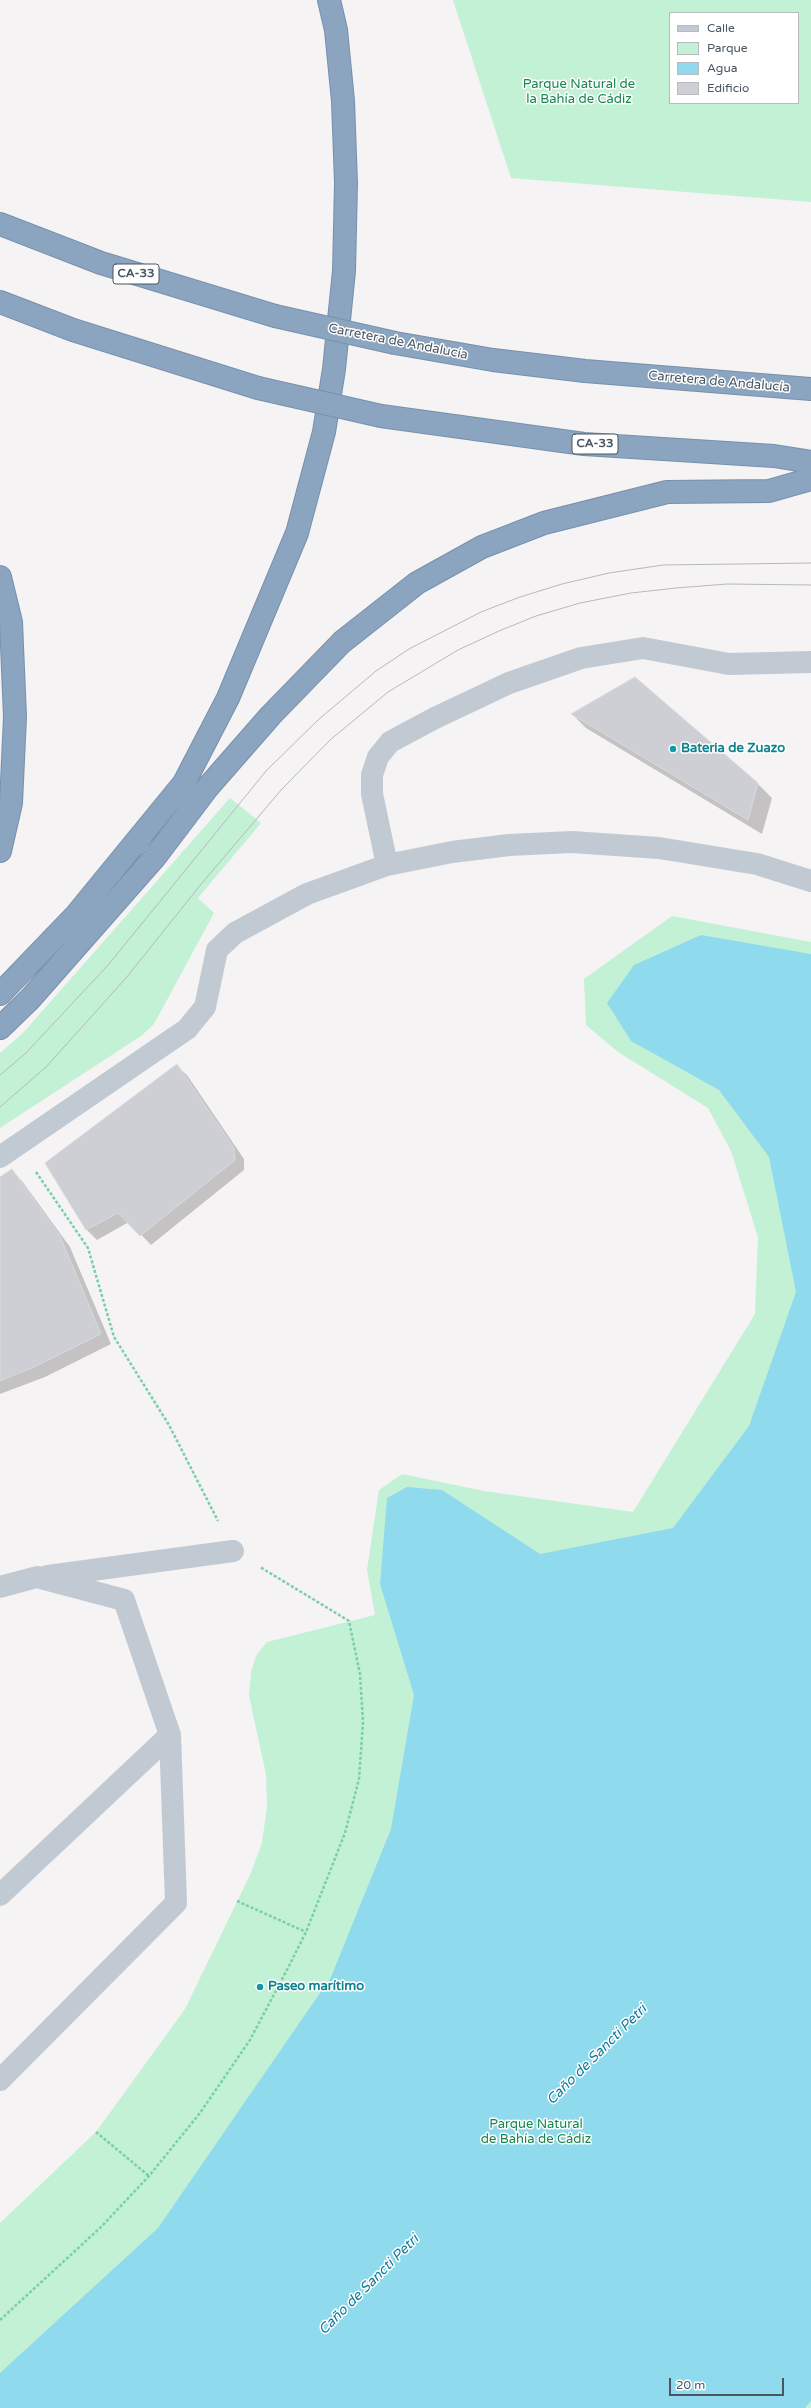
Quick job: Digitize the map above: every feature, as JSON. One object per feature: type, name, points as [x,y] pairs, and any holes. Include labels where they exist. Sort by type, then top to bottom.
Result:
[{"type":"highway","points":[[0,994],[76,915],[184,783],[228,698],[297,533],[324,432],[334,369],[344,271],[346,183],[343,100],[336,30],[329,0]]},
{"type":"highway","name":"Carretera de Andalucía","points":[[0,224],[101,263],[275,316],[395,343],[492,360],[585,371],[811,389]]},
{"type":"highway","name":"CA-33","points":[[0,302],[73,330],[258,388],[381,416],[584,444],[774,456],[811,462]]},
{"type":"highway","points":[[0,1028],[30,999],[150,863],[208,787],[271,716],[342,642],[418,583],[482,547],[544,523],[667,492],[769,491],[811,479]]},
{"type":"highway","points":[[0,577],[11,622],[15,717],[11,803],[0,851]]},
{"type":"street","points":[[387,865],[372,794],[372,775],[378,758],[390,742],[435,718],[509,683],[581,658],[643,648],[729,664],[811,662]]},
{"type":"street","points":[[0,1157],[187,1029],[205,1007],[213,977],[217,950],[235,932],[307,894],[387,865],[452,852],[509,845],[572,842],[659,848],[757,864],[811,881]]},
{"type":"street","points":[[0,1587],[37,1577],[233,1551]]},
{"type":"street","points":[[0,2080],[176,1903],[170,1735],[124,1600],[37,1577]]},
{"type":"street","points":[[0,1895],[170,1735]]},
{"type":"path","points":[[0,2315],[1,2319],[101,2227],[149,2176],[200,2113],[250,2040],[306,1932],[345,1833],[359,1779],[364,1722],[360,1674],[349,1621],[233,1551],[169,1425],[114,1337],[88,1248],[18,1145]]},
{"type":"path","points":[[237,1901],[306,1932]]},
{"type":"path","points":[[96,2132],[149,2176]]},
{"type":"green space","name":"Parque Natural de la Bahía de Cádiz","points":[[453,0],[811,0],[811,202],[511,178]]},
{"type":"green space","points":[[230,798],[261,823],[198,898],[214,913],[154,1024],[141,1036],[0,1128],[0,1053],[23,1033]]},
{"type":"green space","name":"Parque Natural de Bahía de Cádiz","points":[[672,916],[811,942],[811,2408],[0,2408],[0,2223],[96,2132],[185,2009],[250,1875],[262,1843],[267,1806],[266,1774],[249,1696],[251,1672],[256,1656],[267,1642],[375,1615],[367,1570],[379,1490],[402,1474],[484,1491],[633,1512],[755,1314],[758,1237],[731,1151],[708,1108],[618,1052],[586,1025],[584,979]]},
{"type":"water","name":"Parque Natural de Bahía de Cádiz","points":[[701,935],[811,954],[811,2401],[805,2408],[0,2408],[0,2373],[158,2228],[331,1977],[391,1829],[414,1695],[380,1584],[387,1498],[407,1487],[442,1490],[540,1554],[673,1528],[749,1426],[796,1292],[769,1157],[719,1090],[631,1041],[607,1003],[634,965]]},
{"type":"building","name":"Bateria de Zuazo","points":[[635,677],[758,783],[748,820],[571,714]]},
{"type":"building","points":[[177,1064],[234,1148],[235,1160],[140,1236],[118,1213],[86,1230],[45,1163]]},
{"type":"building","points":[[12,1169],[60,1236],[101,1334],[34,1367],[0,1381],[0,1177]]},
{"type":"tram line","points":[[0,1075],[26,1053],[109,964],[266,771],[318,720],[376,671],[409,649],[481,612],[520,597],[562,584],[609,573],[663,565],[811,563]]},
{"type":"tram line","points":[[0,1107],[46,1067],[126,978],[202,883],[282,789],[330,740],[388,692],[458,650],[536,616],[580,603],[631,593],[727,584],[811,585]]},
{"type":"place","name":"Bateria de Zuazo","points":[[673,749]]},
{"type":"place","name":"Paseo marítimo","points":[[260,1987]]},
{"type":"water label","name":"Caño de Sancti Petri","points":[[597,2055]]},
{"type":"water label","name":"Caño de Sancti Petri","points":[[369,2285]]}]
